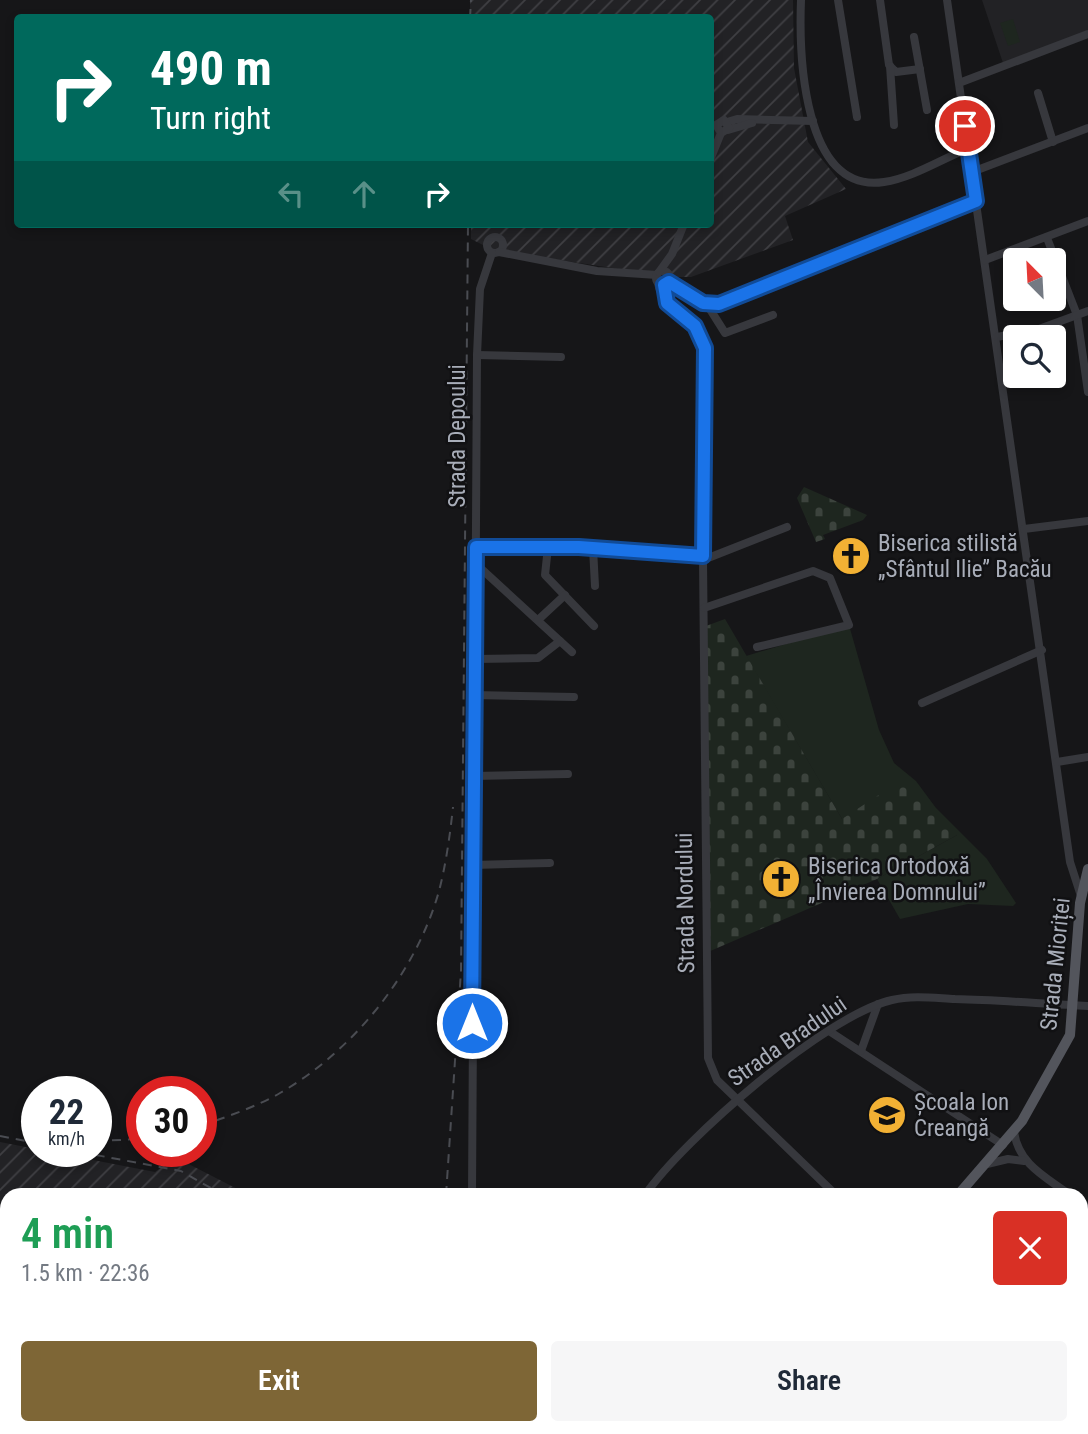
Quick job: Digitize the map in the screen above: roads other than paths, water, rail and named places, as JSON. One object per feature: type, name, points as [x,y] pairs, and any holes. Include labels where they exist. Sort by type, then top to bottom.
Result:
[{"type":"main road","name":"Strada Mioriței","points":[[965,1188],[1014,1132],[1070,1035],[1081,896],[1088,868]]},
{"type":"street","points":[[801,0],[799,43],[813,121],[828,158],[850,177],[881,183],[968,148]]},
{"type":"street","points":[[838,0],[857,117]]},
{"type":"street","points":[[880,0],[890,66],[888,73],[894,125]]},
{"type":"street","points":[[947,0],[998,337],[1070,862],[1081,896]]},
{"type":"street","points":[[959,83],[1088,34]]},
{"type":"street","points":[[914,37],[927,110]]},
{"type":"street","points":[[890,66],[896,72],[920,69]]},
{"type":"street","points":[[1038,93],[1053,142]]},
{"type":"street","points":[[714,152],[725,129],[756,122],[813,121]]},
{"type":"street","points":[[972,172],[1088,128]]},
{"type":"street","points":[[708,306],[976,201]]},
{"type":"street","points":[[985,260],[1088,221]]},
{"type":"street","points":[[682,228],[662,279],[708,306],[725,333],[772,315]]},
{"type":"street","points":[[1047,237],[1077,315],[1088,392]]},
{"type":"street","name":"Strada Depoului","points":[[471,1188],[477,355],[480,289],[486,265],[496,250],[529,258],[662,279]]},
{"type":"street","name":"Strada Nordului","points":[[662,279],[664,299],[695,326],[705,348],[703,558],[706,1040],[710,1068],[737,1100],[828,1188]]},
{"type":"street","points":[[998,337],[1039,329],[1088,311]]},
{"type":"street","points":[[477,355],[561,357]]},
{"type":"street","points":[[1024,529],[1088,521]]},
{"type":"street","points":[[476,547],[593,548],[703,558],[787,527]]},
{"type":"street","points":[[548,547],[544,556],[545,575],[594,626]]},
{"type":"street","points":[[593,548],[596,586]]},
{"type":"street","points":[[476,564],[572,652]]},
{"type":"street","points":[[704,608],[813,571],[830,578],[849,625],[757,647]]},
{"type":"street","points":[[538,620],[565,595]]},
{"type":"street","points":[[475,659],[538,658],[560,641]]},
{"type":"street","points":[[922,703],[1042,650]]},
{"type":"street","points":[[474,695],[574,697]]},
{"type":"street","points":[[1057,762],[1088,757]]},
{"type":"street","points":[[474,776],[568,774]]},
{"type":"street","points":[[1070,862],[1078,867],[1088,868]]},
{"type":"street","points":[[473,865],[550,863]]},
{"type":"street","name":"Strada Bradului","points":[[650,1188],[737,1100],[829,1031],[878,1004],[915,997],[1088,1006]]},
{"type":"street","points":[[861,1051],[878,1004]]},
{"type":"street","points":[[829,1031],[1003,1145]]},
{"type":"street","points":[[1014,1132],[1017,1149],[1024,1161],[1061,1188]]},
{"type":"street","points":[[987,1164],[1008,1159],[1024,1161]]},
{"type":"railway","points":[[470,14],[471,0]]},
{"type":"railway","points":[[446,1188],[461,971],[468,228]]},
{"type":"railway","points":[[217,1120],[261,1103],[307,1076],[356,1032],[378,1007],[398,980],[429,922],[444,870],[453,807]]},
{"type":"railway","points":[[0,1136],[21,1140]]},
{"type":"railway","points":[[112,1140],[126,1140]]},
{"type":"railway","points":[[112,1158],[181,1171],[211,1188]]},
{"type":"place","name":"Biserica stilistă „Sfântul Ilie” Bacău","points":[[851,556]]},
{"type":"place","name":"Biserica Ortodoxă „Învierea Domnului”","points":[[781,879]]},
{"type":"place","name":"Școala Ion Creangă","points":[[887,1115]]}]
